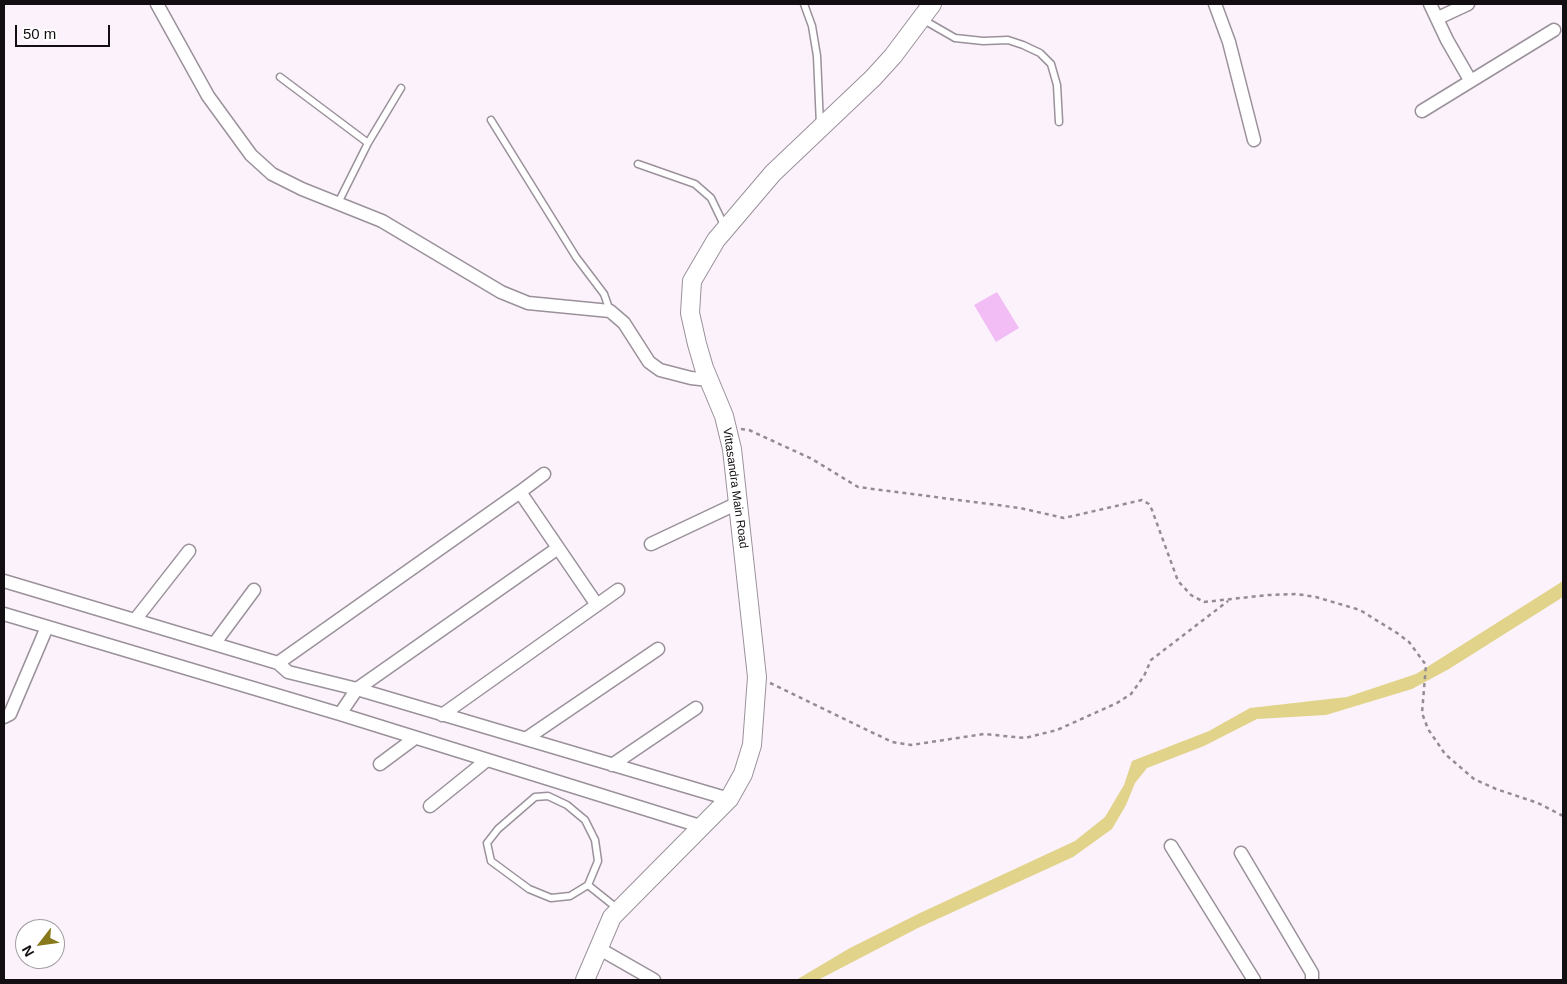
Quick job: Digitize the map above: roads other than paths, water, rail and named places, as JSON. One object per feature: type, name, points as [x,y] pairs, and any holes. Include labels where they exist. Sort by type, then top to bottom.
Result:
[{"type":"street","points":[[157,4],[208,96],[251,155],[272,174],[382,221],[501,292],[528,303],[610,311],[624,323],[649,362],[654,366],[675,374],[709,380]]},
{"type":"street","name":"Vittasandra Main Road","points":[[585,980],[608,925],[618,909],[729,799],[743,774],[752,745],[757,677],[738,503],[728,428],[709,380],[690,313],[690,288],[695,273],[702,260],[726,229],[784,161],[820,131],[894,56],[932,4]]},
{"type":"street","points":[[1215,4],[1229,42],[1254,140]]},
{"type":"street","points":[[1430,4],[1447,40],[1470,80]]},
{"type":"street","points":[[1438,18],[1468,4]]},
{"type":"street","points":[[1422,111],[1554,30]]},
{"type":"street","points":[[278,663],[544,474]]},
{"type":"street","points":[[520,492],[597,605]]},
{"type":"street","points":[[651,544],[738,503]]},
{"type":"street","points":[[340,714],[357,689],[558,548]]},
{"type":"street","points":[[135,620],[189,552]]},
{"type":"street","points":[[4,581],[278,663],[288,672],[357,689],[729,799]]},
{"type":"street","points":[[214,644],[254,590]]},
{"type":"street","points":[[442,715],[618,590]]},
{"type":"street","points":[[4,614],[340,714],[702,827]]},
{"type":"street","points":[[4,717],[10,714],[48,627]]},
{"type":"street","points":[[527,738],[658,648]]},
{"type":"street","points":[[612,765],[696,708]]},
{"type":"street","points":[[380,764],[415,738]]},
{"type":"street","points":[[430,806],[487,760]]},
{"type":"street","points":[[1170,846],[1254,980]]},
{"type":"street","points":[[1242,853],[1312,973],[1312,980]]},
{"type":"street","points":[[598,948],[654,980]]},
{"type":"lane","points":[[804,4],[812,26],[817,56],[820,131]]},
{"type":"lane","points":[[921,19],[955,38],[983,41],[1008,40],[1040,53],[1051,64],[1057,86],[1059,122]]},
{"type":"lane","points":[[280,77],[368,143]]},
{"type":"lane","points":[[338,203],[368,143],[401,88]]},
{"type":"lane","points":[[491,120],[576,257],[604,294],[610,311]]},
{"type":"lane","points":[[638,164],[694,184],[711,198],[726,229]]},
{"type":"lane","points":[[548,796],[567,806],[585,820],[595,840],[598,861],[588,885],[570,896],[551,898],[529,889],[491,861],[487,843],[498,829],[535,797],[548,796]]},
{"type":"lane","points":[[588,885],[618,909]]}]
